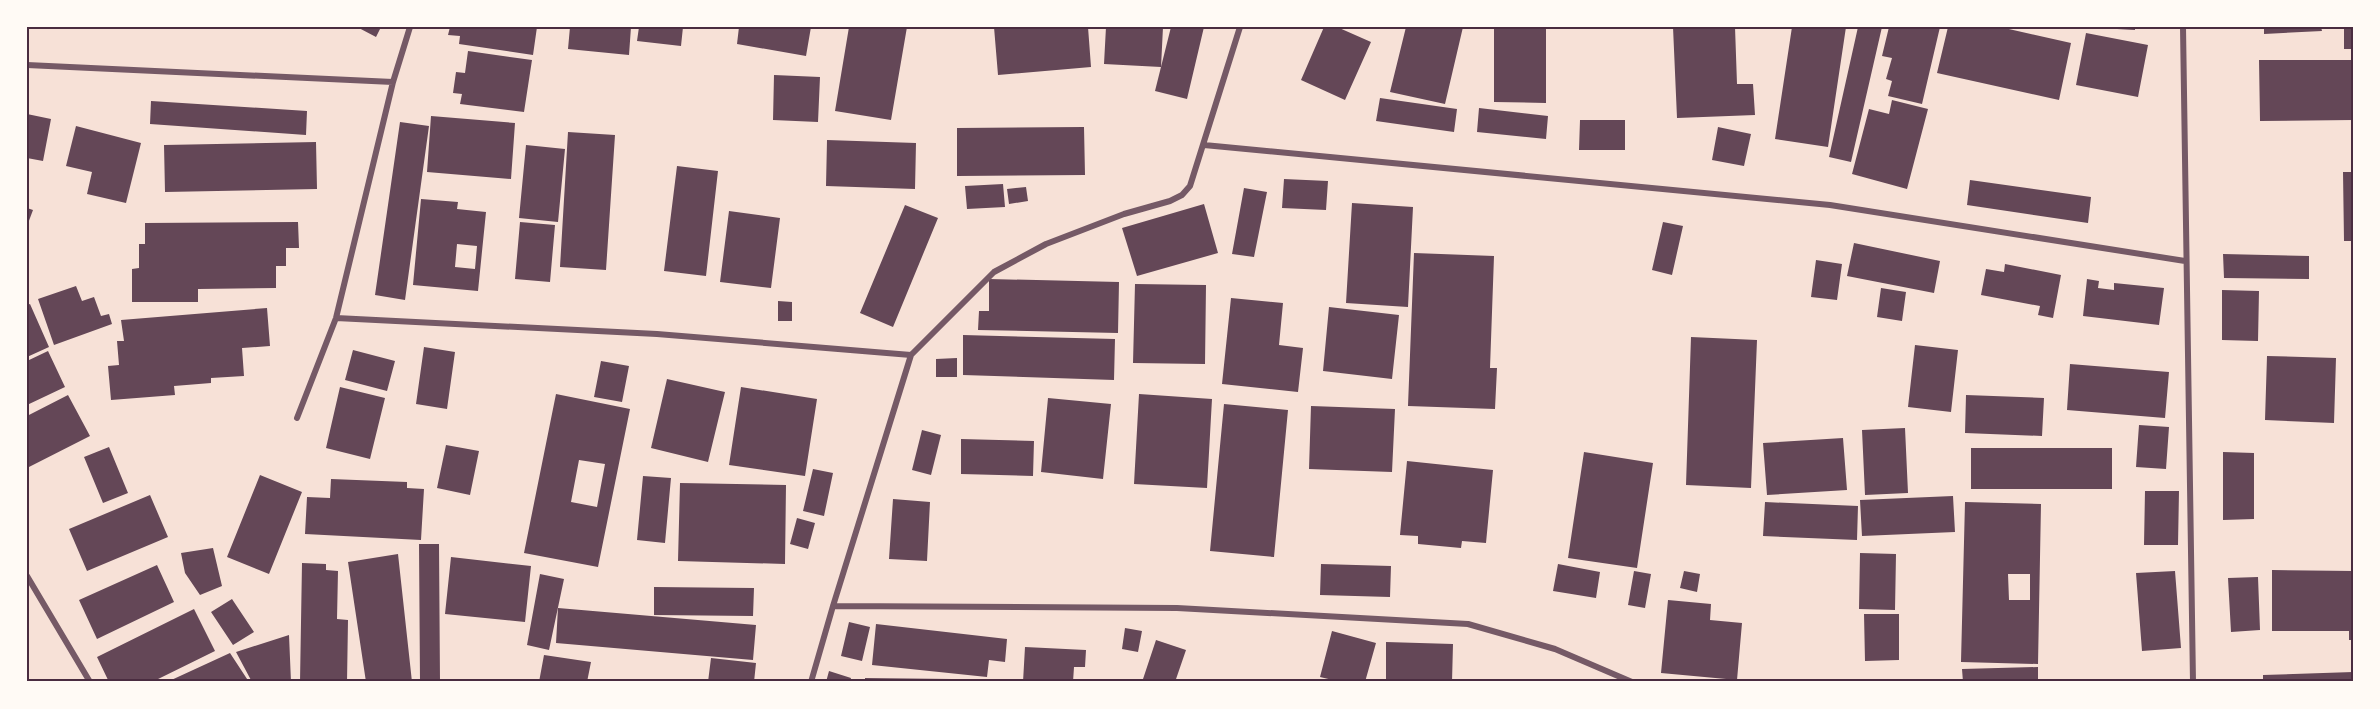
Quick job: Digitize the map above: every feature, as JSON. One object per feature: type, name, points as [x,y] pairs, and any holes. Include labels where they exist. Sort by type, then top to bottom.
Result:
[{"type":"street","points":[[297,418],[336,318],[393,82],[410,27]]},
{"type":"street","points":[[811,682],[912,355],[994,272],[1046,244],[1182,195],[1190,186],[1240,27]]},
{"type":"street","points":[[2183,27],[2193,682]]},
{"type":"street","points":[[27,65],[393,82]]},
{"type":"street","points":[[1204,145],[1830,205],[2185,261]]},
{"type":"street","points":[[336,318],[657,334],[912,355]]},
{"type":"street","points":[[27,576],[90,682]]},
{"type":"street","points":[[833,606],[1177,608],[1468,624],[1555,649],[1632,682]]},
{"type":"building","points":[[357,27],[381,27],[376,37]]},
{"type":"building","points":[[450,27],[537,27],[533,55],[459,44],[460,36],[448,35]]},
{"type":"building","points":[[570,27],[631,27],[629,55],[568,49]]},
{"type":"building","points":[[639,27],[683,27],[681,46],[637,41]]},
{"type":"building","points":[[739,27],[811,27],[806,56],[737,44]]},
{"type":"building","points":[[849,27],[907,27],[891,120],[835,111]]},
{"type":"building","points":[[994,27],[1088,27],[1091,67],[998,75]]},
{"type":"building","points":[[1106,27],[1163,27],[1161,67],[1104,64]]},
{"type":"building","points":[[1171,27],[1204,27],[1187,99],[1155,91]]},
{"type":"building","points":[[1324,27],[1337,27],[1371,42],[1345,100],[1301,80]]},
{"type":"building","points":[[1406,27],[1463,27],[1445,104],[1390,92]]},
{"type":"building","points":[[1494,27],[1546,27],[1546,103],[1494,102]]},
{"type":"building","points":[[1673,27],[1735,27],[1737,84],[1753,84],[1755,115],[1677,118]]},
{"type":"building","points":[[1792,27],[1846,27],[1828,147],[1775,139]]},
{"type":"building","points":[[1858,27],[1882,27],[1851,162],[1829,157]]},
{"type":"building","points":[[1889,27],[1940,27],[1922,104],[1888,96],[1892,81],[1886,79],[1892,58],[1882,56]]},
{"type":"building","points":[[1948,27],[2000,27],[2071,43],[2059,100],[1937,73]]},
{"type":"building","points":[[2117,27],[2135,27],[2135,30],[2117,29]]},
{"type":"building","points":[[2264,27],[2321,27],[2322,31],[2264,34]]},
{"type":"building","points":[[2344,27],[2353,27],[2353,49],[2344,49]]},
{"type":"building","points":[[2086,33],[2148,45],[2138,97],[2076,85]]},
{"type":"building","points":[[468,51],[532,60],[524,112],[460,104],[462,94],[453,93],[456,72],[465,73]]},
{"type":"building","points":[[2259,60],[2353,60],[2353,120],[2260,121]]},
{"type":"building","points":[[774,75],[820,77],[818,122],[773,120]]},
{"type":"building","points":[[1380,98],[1457,109],[1454,132],[1376,121]]},
{"type":"building","points":[[1892,100],[1928,109],[1907,189],[1852,174],[1869,109],[1889,114]]},
{"type":"building","points":[[151,101],[307,111],[306,135],[150,124]]},
{"type":"building","points":[[1479,108],[1548,116],[1546,139],[1477,132]]},
{"type":"building","points":[[27,114],[51,119],[43,161],[27,158]]},
{"type":"building","points":[[431,116],[515,123],[511,179],[427,172]]},
{"type":"building","points":[[1580,120],[1625,120],[1625,150],[1579,150]]},
{"type":"building","points":[[400,122],[429,126],[405,300],[375,295]]},
{"type":"building","points":[[76,126],[141,143],[126,203],[87,194],[92,172],[66,166]]},
{"type":"building","points":[[1084,127],[1085,175],[957,176],[957,128]]},
{"type":"building","points":[[1718,127],[1751,134],[1744,166],[1712,160]]},
{"type":"building","points":[[568,132],[615,135],[606,270],[560,267]]},
{"type":"building","points":[[827,140],[916,143],[915,189],[826,186]]},
{"type":"building","points":[[316,142],[317,189],[165,192],[164,145]]},
{"type":"building","points":[[526,145],[565,149],[558,222],[519,218]]},
{"type":"building","points":[[677,166],[718,171],[706,276],[664,271]]},
{"type":"building","points":[[2343,172],[2353,172],[2353,241],[2344,241]]},
{"type":"building","points":[[1284,179],[1328,181],[1326,210],[1282,208]]},
{"type":"building","points":[[1970,180],[2091,197],[2088,223],[1967,205]]},
{"type":"building","points":[[1003,184],[1005,207],[967,209],[965,186]]},
{"type":"building","points":[[1026,187],[1028,201],[1009,204],[1007,189]]},
{"type":"building","points":[[1244,188],[1267,192],[1254,257],[1232,254]]},
{"type":"building","points":[[421,199],[458,202],[457,209],[486,212],[478,291],[413,285]],"holes":[[[457,244],[477,246],[475,269],[455,267]]]},
{"type":"building","points":[[1352,203],[1413,207],[1408,307],[1346,303]]},
{"type":"building","points":[[1204,204],[1218,253],[1137,276],[1122,228]]},
{"type":"building","points":[[905,205],[938,218],[893,327],[860,313]]},
{"type":"building","points":[[27,208],[33,210],[27,226]]},
{"type":"building","points":[[729,211],[780,218],[771,288],[720,282]]},
{"type":"building","points":[[298,222],[299,248],[286,248],[286,266],[276,266],[276,288],[198,289],[198,302],[132,302],[132,269],[139,268],[139,244],[145,244],[145,223]]},
{"type":"building","points":[[520,222],[555,225],[550,282],[515,279]]},
{"type":"building","points":[[1663,222],[1683,226],[1672,275],[1652,270]]},
{"type":"building","points":[[1854,243],[1940,261],[1934,293],[1847,276]]},
{"type":"building","points":[[1414,253],[1494,256],[1490,368],[1497,368],[1495,409],[1408,406]]},
{"type":"building","points":[[2223,254],[2309,256],[2309,279],[2224,278]]},
{"type":"building","points":[[1816,260],[1842,264],[1837,300],[1811,297]]},
{"type":"building","points":[[2005,264],[2061,275],[2053,318],[2038,315],[2040,306],[1981,295],[1986,269],[2004,272]]},
{"type":"building","points":[[989,279],[1119,282],[1118,333],[978,330],[979,311],[989,311]]},
{"type":"building","points":[[2087,279],[2099,281],[2098,288],[2114,290],[2114,283],[2164,288],[2159,325],[2083,316]]},
{"type":"building","points":[[1135,284],[1206,285],[1205,364],[1133,363]]},
{"type":"building","points":[[76,286],[82,301],[94,297],[101,316],[109,314],[112,324],[54,345],[38,299]]},
{"type":"building","points":[[1881,288],[1906,292],[1902,321],[1877,317]]},
{"type":"building","points":[[2222,290],[2259,291],[2258,341],[2222,340]]},
{"type":"building","points":[[1231,298],[1283,303],[1279,345],[1303,348],[1298,392],[1222,384]]},
{"type":"building","points":[[778,301],[792,302],[792,321],[778,321]]},
{"type":"building","points":[[30,304],[49,347],[27,357],[27,305]]},
{"type":"building","points":[[1329,307],[1399,315],[1392,379],[1323,371]]},
{"type":"building","points":[[267,308],[270,346],[242,348],[244,376],[211,378],[211,383],[174,386],[175,395],[111,400],[108,366],[119,365],[117,341],[124,341],[121,320]]},
{"type":"building","points":[[963,335],[1115,339],[1114,380],[963,375]]},
{"type":"building","points":[[1691,337],[1757,340],[1751,488],[1686,485]]},
{"type":"building","points":[[1915,345],[1958,350],[1951,412],[1908,407]]},
{"type":"building","points":[[424,347],[455,352],[447,409],[416,404]]},
{"type":"building","points":[[353,350],[395,361],[387,391],[345,380]]},
{"type":"building","points":[[48,351],[65,387],[27,405],[27,361]]},
{"type":"building","points":[[2267,356],[2336,358],[2334,423],[2265,420]]},
{"type":"building","points":[[957,358],[957,377],[936,377],[936,359]]},
{"type":"building","points":[[601,361],[629,366],[622,402],[594,397]]},
{"type":"building","points":[[2070,364],[2169,372],[2165,418],[2067,410]]},
{"type":"building","points":[[667,379],[725,392],[708,462],[651,448]]},
{"type":"building","points":[[340,387],[385,398],[370,459],[326,448]]},
{"type":"building","points":[[741,387],[817,399],[805,476],[729,465]]},
{"type":"building","points":[[556,394],[630,409],[598,567],[524,553]],"holes":[[[579,460],[605,464],[597,507],[571,502]]]},
{"type":"building","points":[[1139,394],[1212,399],[1207,488],[1134,484]]},
{"type":"building","points":[[68,395],[90,436],[27,468],[27,416]]},
{"type":"building","points":[[1966,395],[2044,398],[2042,436],[1965,433]]},
{"type":"building","points":[[1048,398],[1111,404],[1103,479],[1041,472]]},
{"type":"building","points":[[1224,404],[1288,410],[1274,557],[1210,551]]},
{"type":"building","points":[[1311,406],[1395,409],[1392,472],[1309,469]]},
{"type":"building","points":[[2139,425],[2169,427],[2166,469],[2136,467]]},
{"type":"building","points":[[1905,428],[1908,493],[1865,495],[1862,430]]},
{"type":"building","points":[[922,430],[941,435],[931,475],[912,470]]},
{"type":"building","points":[[1843,438],[1847,490],[1767,495],[1763,443]]},
{"type":"building","points":[[961,439],[1034,441],[1033,476],[961,474]]},
{"type":"building","points":[[446,445],[479,451],[470,495],[437,488]]},
{"type":"building","points":[[109,447],[128,493],[103,503],[84,457]]},
{"type":"building","points":[[1971,448],[2112,448],[2112,489],[1971,489]]},
{"type":"building","points":[[1584,452],[1653,463],[1637,568],[1568,558]]},
{"type":"building","points":[[2223,452],[2254,453],[2254,519],[2223,520]]},
{"type":"building","points":[[1407,461],[1493,470],[1486,543],[1462,541],[1461,548],[1418,544],[1418,536],[1400,535]]},
{"type":"building","points":[[813,469],[833,473],[824,516],[803,511]]},
{"type":"building","points":[[260,475],[302,492],[269,574],[227,557]]},
{"type":"building","points":[[643,476],[671,478],[665,543],[637,540]]},
{"type":"building","points":[[331,479],[407,482],[407,488],[424,489],[421,540],[305,534],[307,497],[330,498]]},
{"type":"building","points":[[680,483],[786,485],[785,564],[678,561]]},
{"type":"building","points":[[2145,491],[2179,491],[2178,545],[2144,545]]},
{"type":"building","points":[[150,495],[168,537],[87,571],[69,529]]},
{"type":"building","points":[[1953,496],[1955,532],[1862,536],[1860,500]]},
{"type":"building","points":[[893,499],[930,502],[927,561],[889,559]]},
{"type":"building","points":[[1765,502],[1858,506],[1857,540],[1763,536]]},
{"type":"building","points":[[1965,502],[2041,504],[2038,664],[1961,662]],"holes":[[[2008,574],[2030,574],[2030,600],[2009,600]]]},
{"type":"building","points":[[797,518],[815,523],[808,549],[790,544]]},
{"type":"building","points":[[419,544],[439,544],[440,682],[420,682]]},
{"type":"building","points":[[213,548],[222,586],[200,595],[185,573],[181,553]]},
{"type":"building","points":[[1860,553],[1896,554],[1895,610],[1859,609]]},
{"type":"building","points":[[398,554],[412,682],[366,682],[348,562]]},
{"type":"building","points":[[451,557],[531,566],[525,622],[445,614]]},
{"type":"building","points":[[302,563],[326,564],[326,570],[338,571],[337,619],[348,620],[347,682],[300,682]]},
{"type":"building","points":[[1321,564],[1391,566],[1390,597],[1320,595]]},
{"type":"building","points":[[1558,564],[1600,572],[1596,598],[1553,591]]},
{"type":"building","points":[[157,565],[174,602],[97,639],[79,600]]},
{"type":"building","points":[[2272,570],[2353,571],[2353,640],[2349,640],[2349,631],[2272,631]]},
{"type":"building","points":[[1634,571],[1651,574],[1645,608],[1628,605]]},
{"type":"building","points":[[1684,571],[1700,574],[1697,592],[1680,588]]},
{"type":"building","points":[[2175,571],[2181,648],[2142,651],[2136,573]]},
{"type":"building","points":[[540,574],[564,579],[549,650],[527,645]]},
{"type":"building","points":[[2258,577],[2260,630],[2231,632],[2228,578]]},
{"type":"building","points":[[654,587],[754,588],[753,616],[654,615]]},
{"type":"building","points":[[232,599],[254,632],[233,645],[211,612]]},
{"type":"building","points":[[1668,600],[1711,604],[1710,620],[1742,623],[1737,680],[1661,673]]},
{"type":"building","points":[[558,608],[756,625],[753,660],[556,643]]},
{"type":"building","points":[[194,609],[215,651],[152,682],[109,682],[97,657]]},
{"type":"building","points":[[1864,614],[1899,614],[1899,660],[1865,661]]},
{"type":"building","points":[[849,622],[870,627],[862,661],[841,656]]},
{"type":"building","points":[[876,624],[1007,639],[1005,662],[989,660],[987,677],[872,665]]},
{"type":"building","points":[[1125,628],[1142,631],[1138,652],[1122,649]]},
{"type":"building","points":[[1332,631],[1376,643],[1365,682],[1341,682],[1320,677]]},
{"type":"building","points":[[289,635],[291,682],[252,682],[236,652]]},
{"type":"building","points":[[1156,640],[1186,650],[1175,682],[1142,682]]},
{"type":"building","points":[[1386,642],[1453,644],[1452,682],[1386,680]]},
{"type":"building","points":[[1025,647],[1086,650],[1085,667],[1074,667],[1073,682],[1023,682]]},
{"type":"building","points":[[230,653],[249,682],[167,682]]},
{"type":"building","points":[[544,655],[591,662],[587,682],[539,682]]},
{"type":"building","points":[[711,658],[756,663],[754,682],[708,682]]},
{"type":"building","points":[[2038,667],[2038,682],[1963,682],[1962,669]]},
{"type":"building","points":[[829,671],[851,678],[850,682],[826,682]]},
{"type":"building","points":[[2353,672],[2353,682],[2263,682],[2263,675]]},
{"type":"building","points":[[865,678],[952,679],[952,682],[865,682]]}]
